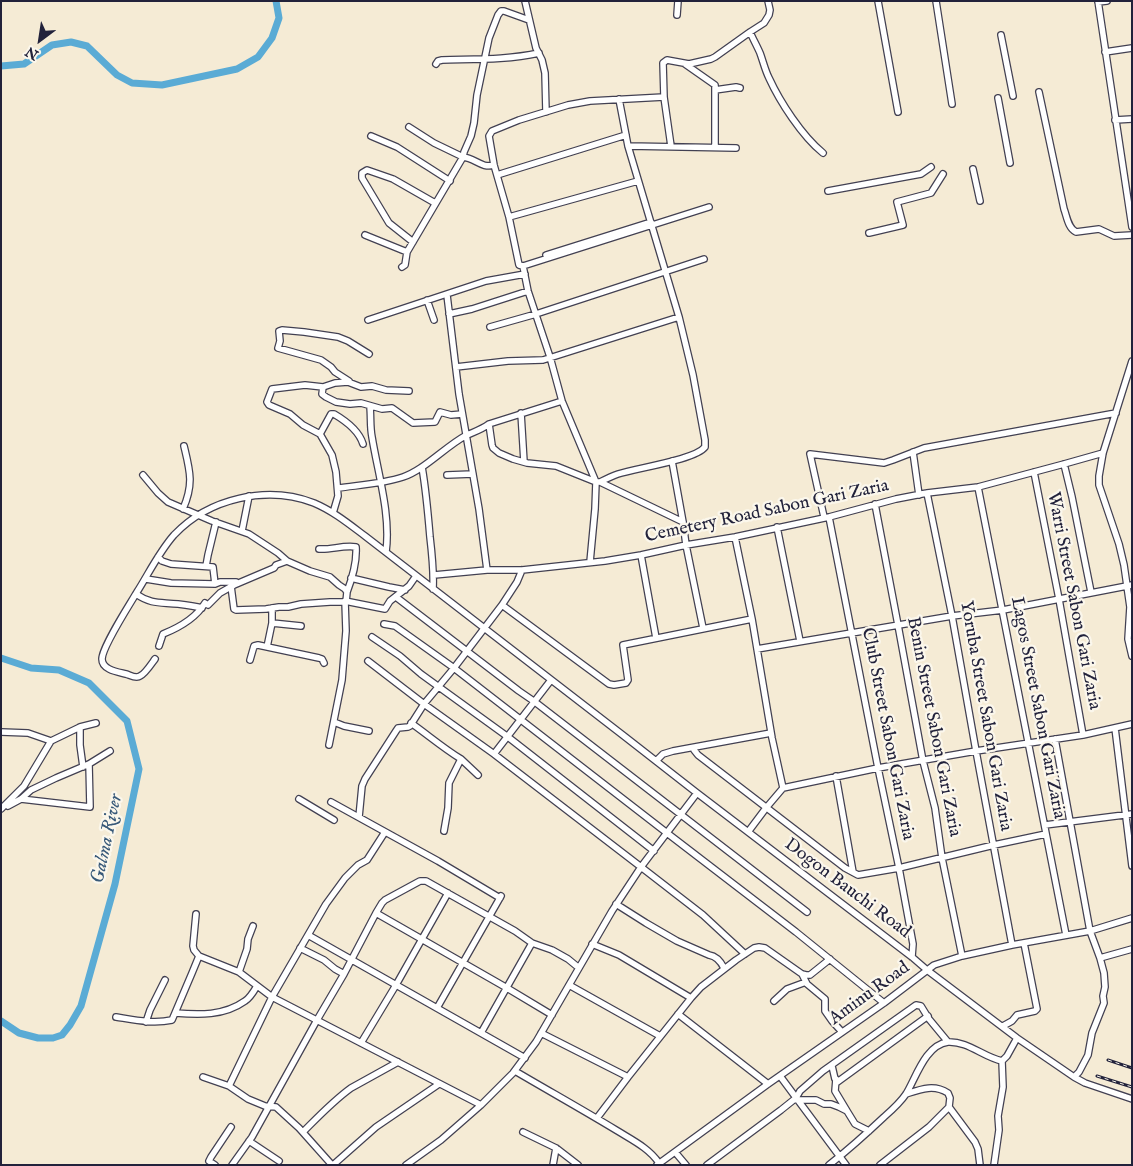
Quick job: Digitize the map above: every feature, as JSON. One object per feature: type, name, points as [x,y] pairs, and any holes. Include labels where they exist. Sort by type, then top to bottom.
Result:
[{"type":"street","points":[[525,1],[545,73],[546,112]]},
{"type":"street","points":[[677,15],[678,1]]},
{"type":"street","points":[[685,64],[712,59],[764,23],[770,10],[768,1]]},
{"type":"street","points":[[878,1],[898,112]]},
{"type":"street","points":[[936,1],[952,104]]},
{"type":"street","points":[[1107,1],[1098,2],[1132,228]]},
{"type":"street","points":[[402,267],[406,264],[407,252],[463,157],[474,123],[477,95],[489,38],[500,13],[504,11],[529,20]]},
{"type":"street","points":[[750,32],[775,90],[798,126],[822,152]]},
{"type":"street","points":[[1002,35],[1013,96]]},
{"type":"street","points":[[1105,52],[1132,48]]},
{"type":"street","points":[[436,64],[442,60],[484,60],[538,53]]},
{"type":"street","points":[[671,146],[664,97],[663,63],[667,60],[685,64],[715,85],[715,147]]},
{"type":"street","points":[[715,90],[740,88]]},
{"type":"street","points":[[1039,92],[1064,209],[1070,226],[1076,232],[1099,229],[1114,236],[1132,234]]},
{"type":"street","points":[[590,562],[598,482],[562,401],[550,357],[528,291],[525,274],[521,266],[488,136],[492,131],[519,120],[568,105],[590,101],[664,97]]},
{"type":"street","points":[[998,98],[1010,163]]},
{"type":"street","points":[[598,482],[617,474],[702,452],[705,448],[693,375],[679,317],[628,146],[619,99]]},
{"type":"street","points":[[1115,120],[1132,118]]},
{"type":"street","points":[[409,127],[434,143],[463,157],[467,157],[485,166],[494,165]]},
{"type":"street","points":[[497,175],[626,135]]},
{"type":"street","points":[[371,136],[397,146],[450,181]]},
{"type":"street","points":[[628,146],[736,148]]},
{"type":"street","points":[[828,191],[920,174],[931,167]]},
{"type":"street","points":[[973,169],[980,202]]},
{"type":"street","points":[[413,242],[389,223],[362,178],[362,173],[367,170],[393,180],[435,203]]},
{"type":"street","points":[[868,233],[903,225],[897,202],[931,193],[943,174]]},
{"type":"street","points":[[1124,178],[1132,177]]},
{"type":"street","points":[[509,218],[638,180]]},
{"type":"street","points":[[521,266],[709,207]]},
{"type":"street","points":[[365,235],[407,252]]},
{"type":"street","points":[[490,327],[536,314],[704,259]]},
{"type":"street","points":[[368,320],[486,281],[525,274]]},
{"type":"street","points":[[449,314],[472,309],[528,291]]},
{"type":"street","points":[[447,295],[462,414],[479,509],[487,570]]},
{"type":"street","points":[[428,300],[434,320]]},
{"type":"street","points":[[456,367],[508,361],[543,360],[679,317]]},
{"type":"street","points":[[369,354],[338,337],[280,331],[278,348],[321,360],[335,372],[361,386],[409,392]]},
{"type":"street","points":[[1132,361],[1129,379],[1103,453],[1099,476],[1130,586],[1128,638],[1132,656]]},
{"type":"street","points":[[333,513],[338,496],[336,472],[332,455],[320,434],[300,423],[290,414],[269,405],[268,402],[272,389],[305,385],[323,387],[335,383],[351,382]]},
{"type":"street","points":[[323,387],[322,394],[330,399],[350,404],[364,404],[382,409],[392,408],[414,423],[435,422],[440,412],[451,415],[462,414]]},
{"type":"street","points":[[338,488],[357,487],[404,477],[466,436],[489,424],[562,401]]},
{"type":"street","points":[[370,406],[372,436],[387,527],[388,541],[386,552]]},
{"type":"street","points":[[521,413],[524,462]]},
{"type":"street","points":[[919,495],[913,452],[924,448],[1116,413]]},
{"type":"street","points":[[320,434],[331,414],[334,414],[359,435],[363,444]]},
{"type":"street","points":[[489,424],[492,445],[495,450],[513,459],[556,466],[598,482],[683,522]]},
{"type":"street","points":[[183,509],[190,490],[190,478],[184,446]]},
{"type":"street","name":"Club Street Sabon Gari Zaria","points":[[912,957],[913,944],[899,868],[852,633],[810,454],[884,463],[913,452]]},
{"type":"street","name":"Cemetery Road Sabon Gari Zaria","points":[[434,574],[487,570],[522,570],[606,561],[641,555],[777,528],[927,493],[978,487],[1103,453]]},
{"type":"street","points":[[672,461],[686,545],[703,628]]},
{"type":"street","points":[[1064,464],[1091,592]]},
{"type":"street","points":[[422,466],[434,574],[433,588]]},
{"type":"street","name":"Warri Street Sabon Gari Zaria","points":[[1034,472],[1083,735]]},
{"type":"street","points":[[447,475],[473,474]]},
{"type":"street","points":[[144,475],[158,494],[168,502],[242,531],[273,550],[286,562],[330,577],[345,589],[346,592]]},
{"type":"street","name":"Lagos Street Sabon Gari Zaria","points":[[978,487],[1066,935]]},
{"type":"street","name":"Yoruba Street Sabon Gari Zaria","points":[[927,493],[952,616],[1012,945]]},
{"type":"street","name":"Dogon Bauchi Road","points":[[156,659],[142,675],[137,677],[114,672],[102,661],[109,640],[158,556],[179,530],[199,515],[226,502],[248,496],[276,495],[313,503],[333,513],[386,552],[927,970],[1018,1038],[1085,1083],[1132,1099]]},
{"type":"street","points":[[242,531],[248,496]]},
{"type":"street","name":"Benin Street Sabon Gari Zaria","points":[[875,504],[962,956]]},
{"type":"street","points":[[206,566],[216,522]]},
{"type":"street","points":[[777,528],[800,641]]},
{"type":"street","points":[[734,537],[752,619],[771,733],[783,788]]},
{"type":"street","points":[[319,549],[329,550],[339,547],[356,547],[351,578],[346,592],[345,652],[342,680],[329,745]]},
{"type":"street","points":[[641,555],[656,638]]},
{"type":"street","points":[[158,556],[162,561],[171,564],[213,567],[215,584]]},
{"type":"street","points":[[159,646],[163,634],[194,616],[220,592],[238,582],[286,562]]},
{"type":"street","points":[[359,817],[362,786],[368,773],[398,728],[408,727],[485,628],[517,582],[522,570]]},
{"type":"street","points":[[231,586],[234,609],[246,610],[279,606],[288,607],[301,604],[346,602],[385,609],[390,602],[405,590],[416,576]]},
{"type":"street","points":[[351,578],[405,590]]},
{"type":"street","points":[[146,579],[171,583],[215,584],[220,582],[238,582]]},
{"type":"street","points":[[757,649],[952,616],[1002,610],[1130,586]]},
{"type":"street","points":[[136,594],[157,603],[202,608]]},
{"type":"street","points":[[396,597],[807,912]]},
{"type":"street","points":[[502,605],[612,685],[626,683],[628,680],[623,645],[752,619]]},
{"type":"street","points":[[267,647],[272,623],[272,608]]},
{"type":"street","points":[[272,623],[301,626]]},
{"type":"street","points":[[384,624],[395,626],[454,668],[830,959],[884,1003]]},
{"type":"street","points":[[372,637],[508,737],[654,851]]},
{"type":"street","points":[[250,660],[254,645],[319,658],[324,663]]},
{"type":"street","points":[[368,661],[494,754],[641,867],[703,916],[745,954]]},
{"type":"street","points":[[494,754],[551,680]]},
{"type":"street","points":[[334,722],[369,732]]},
{"type":"street","points":[[2,809],[24,786],[51,741],[80,727],[96,723]]},
{"type":"street","points":[[411,723],[460,759],[478,775]]},
{"type":"street","points":[[748,832],[783,788],[878,768],[1083,735],[1132,724]]},
{"type":"street","points":[[21,799],[90,807],[86,765],[80,745],[80,727]]},
{"type":"street","points":[[1115,728],[1129,814],[1132,866]]},
{"type":"street","points":[[1,732],[28,733],[51,741]]},
{"type":"street","points":[[656,761],[663,754],[771,733]]},
{"type":"street","points":[[1056,739],[1090,931],[1100,958],[1105,987],[1104,1003],[1092,1033],[1088,1055],[1074,1077]]},
{"type":"street","points":[[694,748],[698,755],[766,808],[858,875],[899,868],[1046,834]]},
{"type":"street","points":[[2,809],[21,799],[31,790],[86,765],[110,751]]},
{"type":"street","points":[[444,831],[448,808],[449,783],[460,759]]},
{"type":"street","points":[[836,776],[853,872]]},
{"type":"street","points":[[406,1165],[442,1140],[515,1071],[552,1015],[616,904],[641,867],[697,793]]},
{"type":"street","points":[[299,799],[334,820]]},
{"type":"street","points":[[331,802],[501,897],[437,1008]]},
{"type":"street","points":[[1045,825],[1129,814]]},
{"type":"street","points":[[229,1086],[272,997],[326,904],[337,887],[366,860],[386,832]]},
{"type":"street","points":[[232,1165],[249,1141],[352,960],[383,901],[420,881],[426,881],[532,943],[552,950],[568,959],[579,968]]},
{"type":"street","points":[[361,1043],[448,894]]},
{"type":"street","points":[[616,904],[677,941],[711,955],[721,961],[724,968]]},
{"type":"street","points":[[376,913],[552,1015]]},
{"type":"street","points":[[196,914],[193,946],[198,956],[239,972],[272,997],[481,1105]]},
{"type":"street","name":"Aminu Road","points":[[658,1164],[884,1003],[934,965],[962,956],[1012,945],[1090,931],[1132,918]]},
{"type":"street","points":[[239,972],[252,926]]},
{"type":"street","points":[[308,935],[525,1058]]},
{"type":"street","points":[[481,1033],[532,943]]},
{"type":"street","points":[[1003,1026],[1012,1021],[1017,1015],[1035,1012],[1037,1008],[1024,943]]},
{"type":"street","points":[[592,944],[619,955],[691,998]]},
{"type":"street","points":[[597,1118],[691,998],[724,968],[754,948],[759,947],[765,948],[806,976],[830,959]]},
{"type":"street","points":[[300,948],[324,960],[344,974]]},
{"type":"street","points":[[1100,958],[1132,949]]},
{"type":"street","points":[[116,1017],[146,1022],[172,1020],[198,956]]},
{"type":"street","points":[[802,974],[806,982],[825,998],[826,1011],[842,1032]]},
{"type":"street","points":[[146,1022],[150,1010],[166,980]]},
{"type":"street","points":[[774,1001],[788,989],[806,982]]},
{"type":"street","points":[[569,985],[660,1036]]},
{"type":"street","points":[[175,1013],[211,1014],[224,1011],[245,1001],[257,986]]},
{"type":"street","points":[[707,1165],[796,1099],[800,1091],[832,1066],[916,1005],[921,1006],[948,1042]]},
{"type":"street","points":[[678,1014],[768,1084]]},
{"type":"street","points":[[869,1132],[855,1124],[836,1093],[837,1081],[928,1016]]},
{"type":"street","points":[[541,1033],[628,1077]]},
{"type":"street","points":[[994,1165],[999,1130],[998,1116],[1003,1086],[1002,1060],[1018,1038]]},
{"type":"street","points":[[829,1165],[869,1132],[901,1101],[923,1061],[940,1045],[948,1042],[968,1045],[995,1059],[1002,1060]]},
{"type":"street","points":[[304,1132],[329,1105],[351,1088],[398,1062]]},
{"type":"street","points":[[832,1066],[837,1081]]},
{"type":"street","points":[[515,1071],[597,1118],[646,1149],[654,1156],[658,1164]]},
{"type":"street","points":[[780,1076],[846,1165]]},
{"type":"street","points":[[203,1077],[229,1086],[265,1106],[276,1107],[304,1132],[333,1165],[376,1127],[439,1084]]},
{"type":"street","points":[[880,1165],[929,1127],[949,1107],[950,1098],[948,1093],[943,1090],[930,1087],[906,1094]]},
{"type":"street","points":[[796,1099],[816,1100],[847,1111]]},
{"type":"street","points":[[949,1107],[975,1142],[980,1165]]},
{"type":"street","points":[[858,1126],[860,1139]]},
{"type":"street","points":[[215,1165],[209,1161],[232,1127]]},
{"type":"street","points":[[523,1132],[556,1148],[577,1165]]},
{"type":"street","points":[[249,1141],[280,1161]]},
{"type":"street","points":[[553,1165],[556,1148]]},
{"type":"street","points":[[675,1152],[686,1165]]},
{"type":"waterway","name":"Galma River","points":[[1,66],[24,64],[52,45],[71,42],[87,46],[117,75],[132,83],[162,85],[237,69],[258,57],[272,38],[279,18],[276,1]]},
{"type":"waterway","name":"Galma River","points":[[1,658],[31,668],[59,670],[89,683],[127,721],[139,769],[115,884],[81,1006],[62,1035],[53,1038],[38,1038],[19,1033],[1,1021]]},
{"type":"railway","points":[[1108,1060],[1132,1068]]},
{"type":"railway","points":[[1097,1076],[1132,1087]]}]
